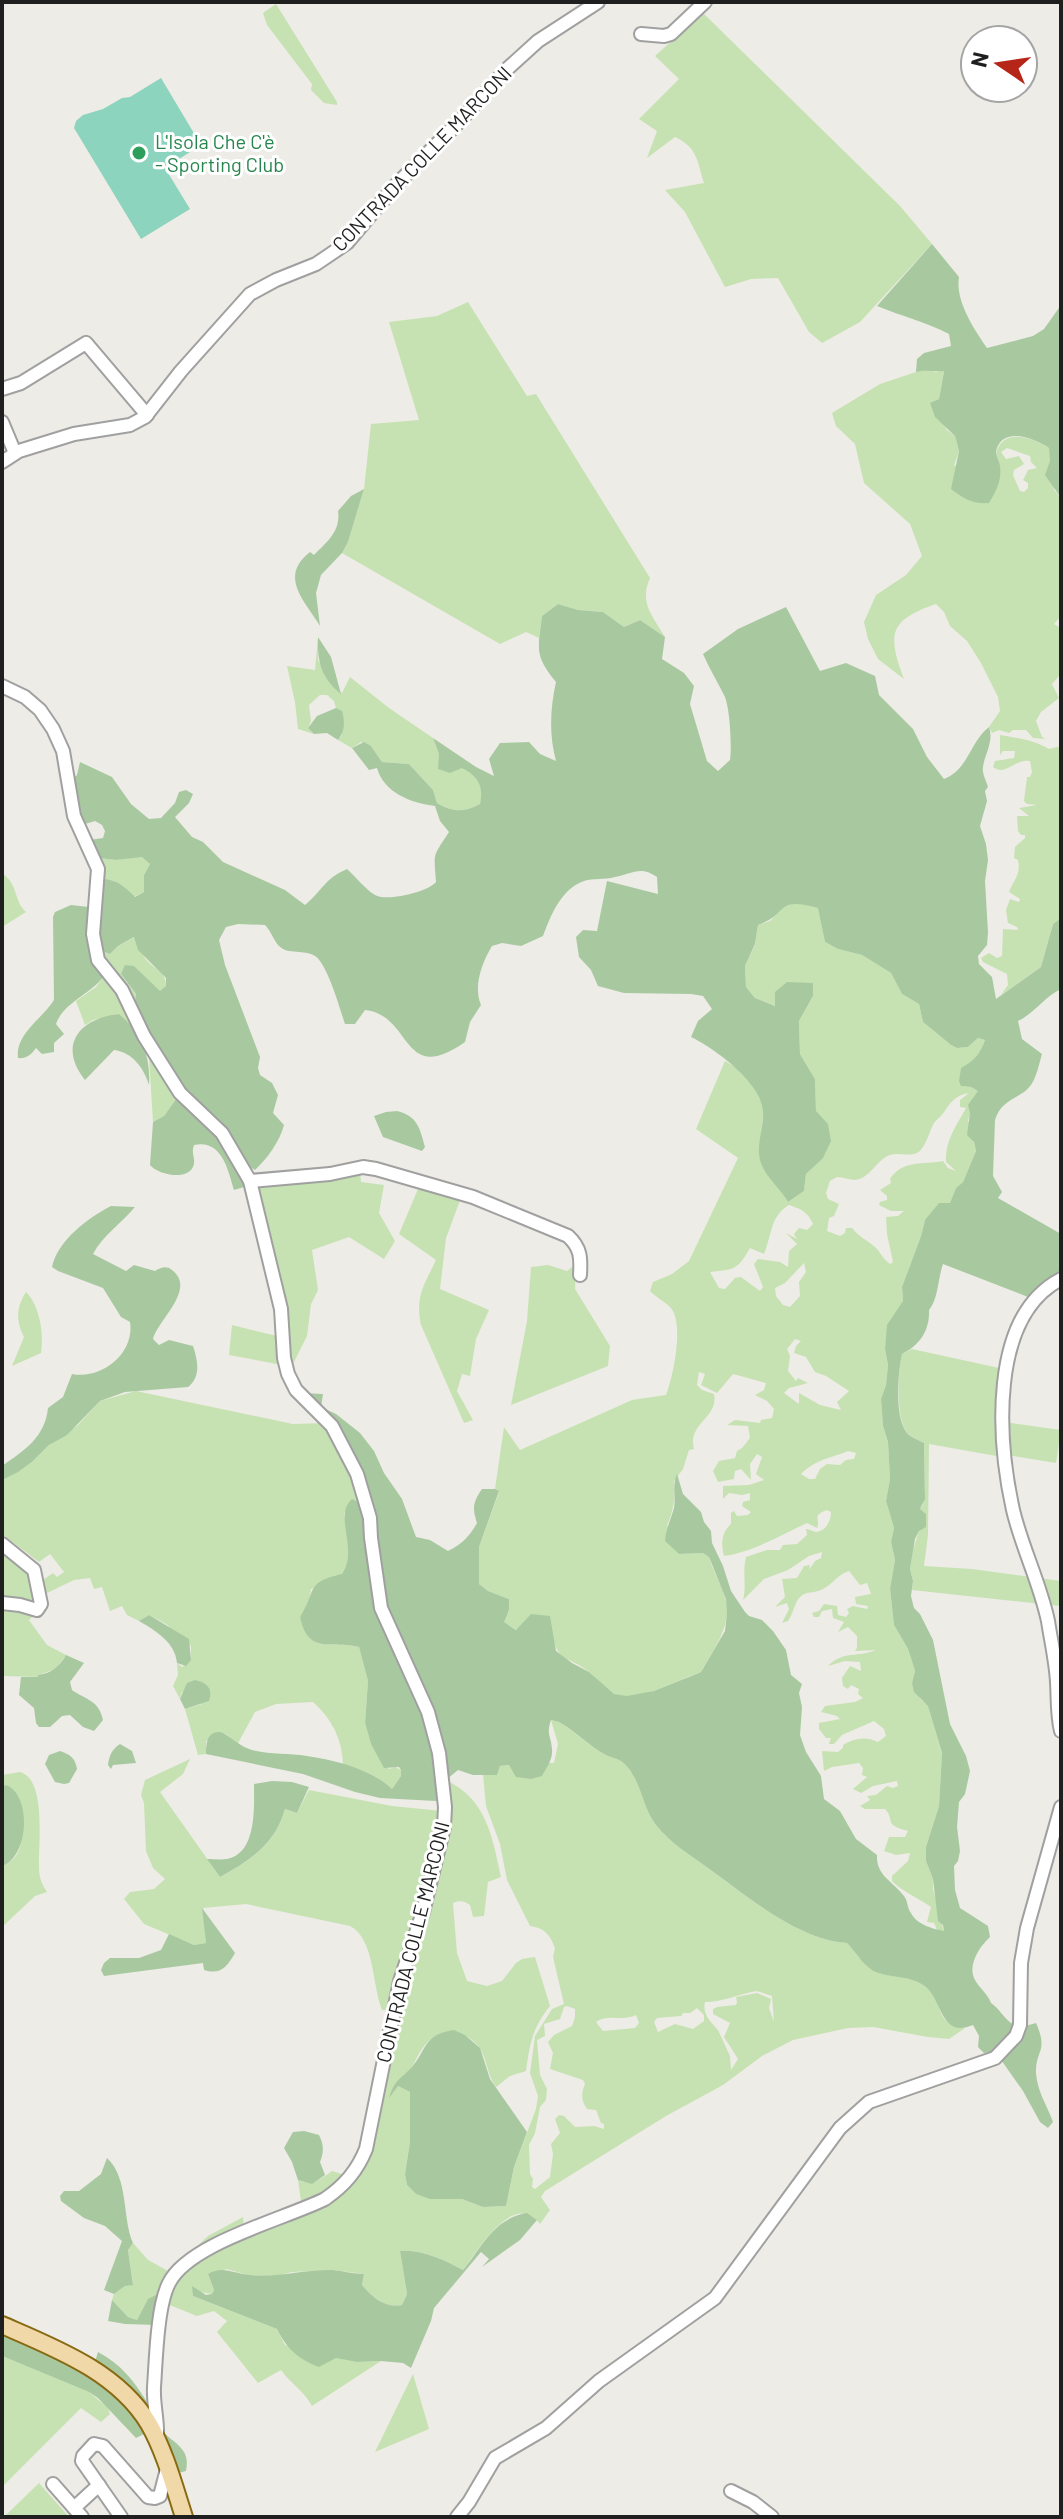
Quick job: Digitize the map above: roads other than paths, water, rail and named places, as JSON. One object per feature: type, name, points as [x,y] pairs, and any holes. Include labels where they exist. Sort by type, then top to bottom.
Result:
[{"type":"main road","points":[[2,2325],[82,2362],[136,2406],[156,2441],[184,2517]]},
{"type":"street","name":"CONTRADA COLLE MARCONI","points":[[147,415],[189,361],[250,294],[316,264],[347,243],[394,187],[506,70],[538,41],[598,2]]},
{"type":"street","points":[[641,34],[671,34],[705,2]]},
{"type":"street","points":[[2,389],[21,383],[86,343],[147,415],[130,425],[74,434],[15,453],[2,462]]},
{"type":"street","points":[[2,422],[15,453]]},
{"type":"street","name":"CONTRADA COLLE MARCONI","points":[[2,686],[25,697],[40,710],[63,751],[74,816],[98,869],[93,934],[98,960],[122,990],[144,1036],[174,1083],[190,1104],[222,1133],[250,1181],[281,1309],[288,1374],[296,1390],[332,1426],[357,1474],[370,1518],[381,1608],[428,1712],[439,1753],[445,1807],[444,1827],[423,1912],[400,1981],[366,2149],[359,2167],[325,2199],[200,2252],[179,2268],[166,2290],[160,2325],[154,2388],[156,2441]]},
{"type":"street","points":[[250,1181],[330,1174],[363,1167],[416,1180],[473,1197],[568,1236],[581,1255],[580,1275]]},
{"type":"street","points":[[1061,1279],[1035,1297],[1015,1333],[1005,1376],[1003,1446],[1013,1509],[1047,1618],[1057,1677],[1061,1731]]},
{"type":"street","points":[[2,1544],[34,1570],[41,1604],[37,1610],[2,1603]]},
{"type":"street","points":[[457,2517],[495,2458],[546,2428],[599,2381],[715,2298],[840,2128],[854,2114],[869,2102],[995,2058],[1016,2036],[1020,2025],[1021,1963],[1027,1928],[1061,1807]]},
{"type":"street","points":[[121,2517],[82,2461],[94,2444],[103,2446],[148,2497],[160,2496],[167,2469]]},
{"type":"street","points":[[53,2484],[78,2512],[99,2485]]},
{"type":"street","points":[[731,2491],[753,2502],[772,2517]]},
{"type":"place","name":"L'Isola Che C'è - Sporting Club","points":[[139,153]]}]
